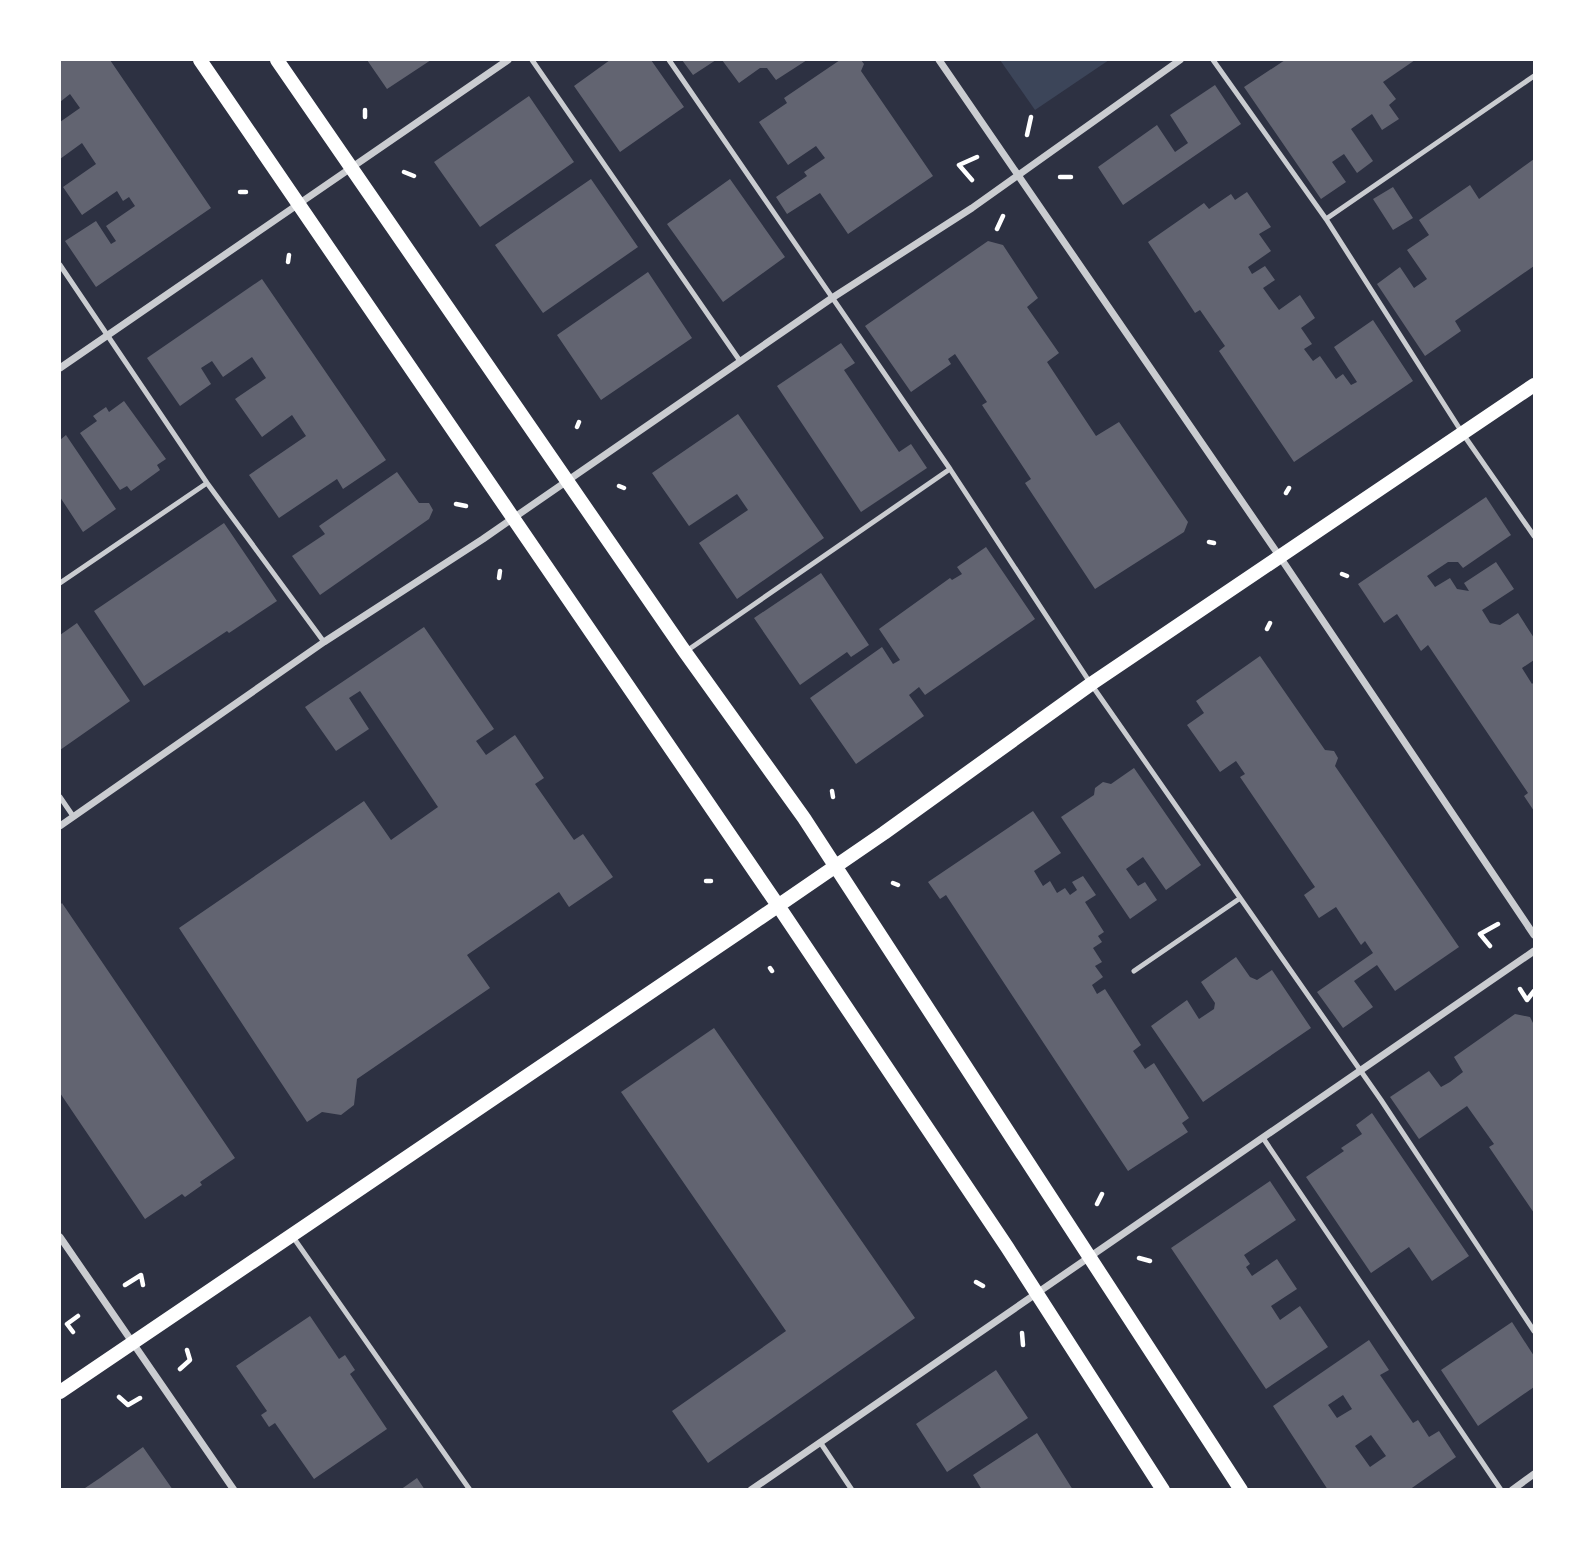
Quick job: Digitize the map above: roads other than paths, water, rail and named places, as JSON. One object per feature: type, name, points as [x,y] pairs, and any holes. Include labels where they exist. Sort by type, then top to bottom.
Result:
[{"type":"main road","points":[[200,60],[777,904],[1037,1293],[1163,1489]]},
{"type":"main road","points":[[276,60],[685,652],[804,818],[1241,1489]]},
{"type":"main road","points":[[60,1392],[835,866],[1091,684],[1535,385]]},
{"type":"street","points":[[60,368],[508,60]]},
{"type":"street","points":[[939,60],[1535,935]]},
{"type":"street","points":[[60,825],[324,642],[513,519],[740,361],[1018,176],[1180,60]]},
{"type":"street","points":[[751,1489],[1535,951]]},
{"type":"street","points":[[60,1237],[234,1489]]},
{"type":"street","points":[[1512,1489],[1535,1474]]},
{"type":"lane","points":[[532,60],[740,361]]},
{"type":"lane","points":[[669,60],[950,469],[1091,684],[1360,1072],[1535,1331]]},
{"type":"lane","points":[[1213,60],[1326,219],[1463,434],[1535,536]]},
{"type":"lane","points":[[1326,219],[1535,76]]},
{"type":"lane","points":[[60,265],[207,483],[324,642]]},
{"type":"lane","points":[[685,652],[950,469]]},
{"type":"lane","points":[[60,583],[207,483]]},
{"type":"lane","points":[[60,797],[73,816]]},
{"type":"lane","points":[[1133,971],[1239,899]]},
{"type":"lane","points":[[1263,1138],[1501,1489]]},
{"type":"lane","points":[[291,1234],[470,1489]]},
{"type":"lane","points":[[820,1442],[852,1489]]}]
